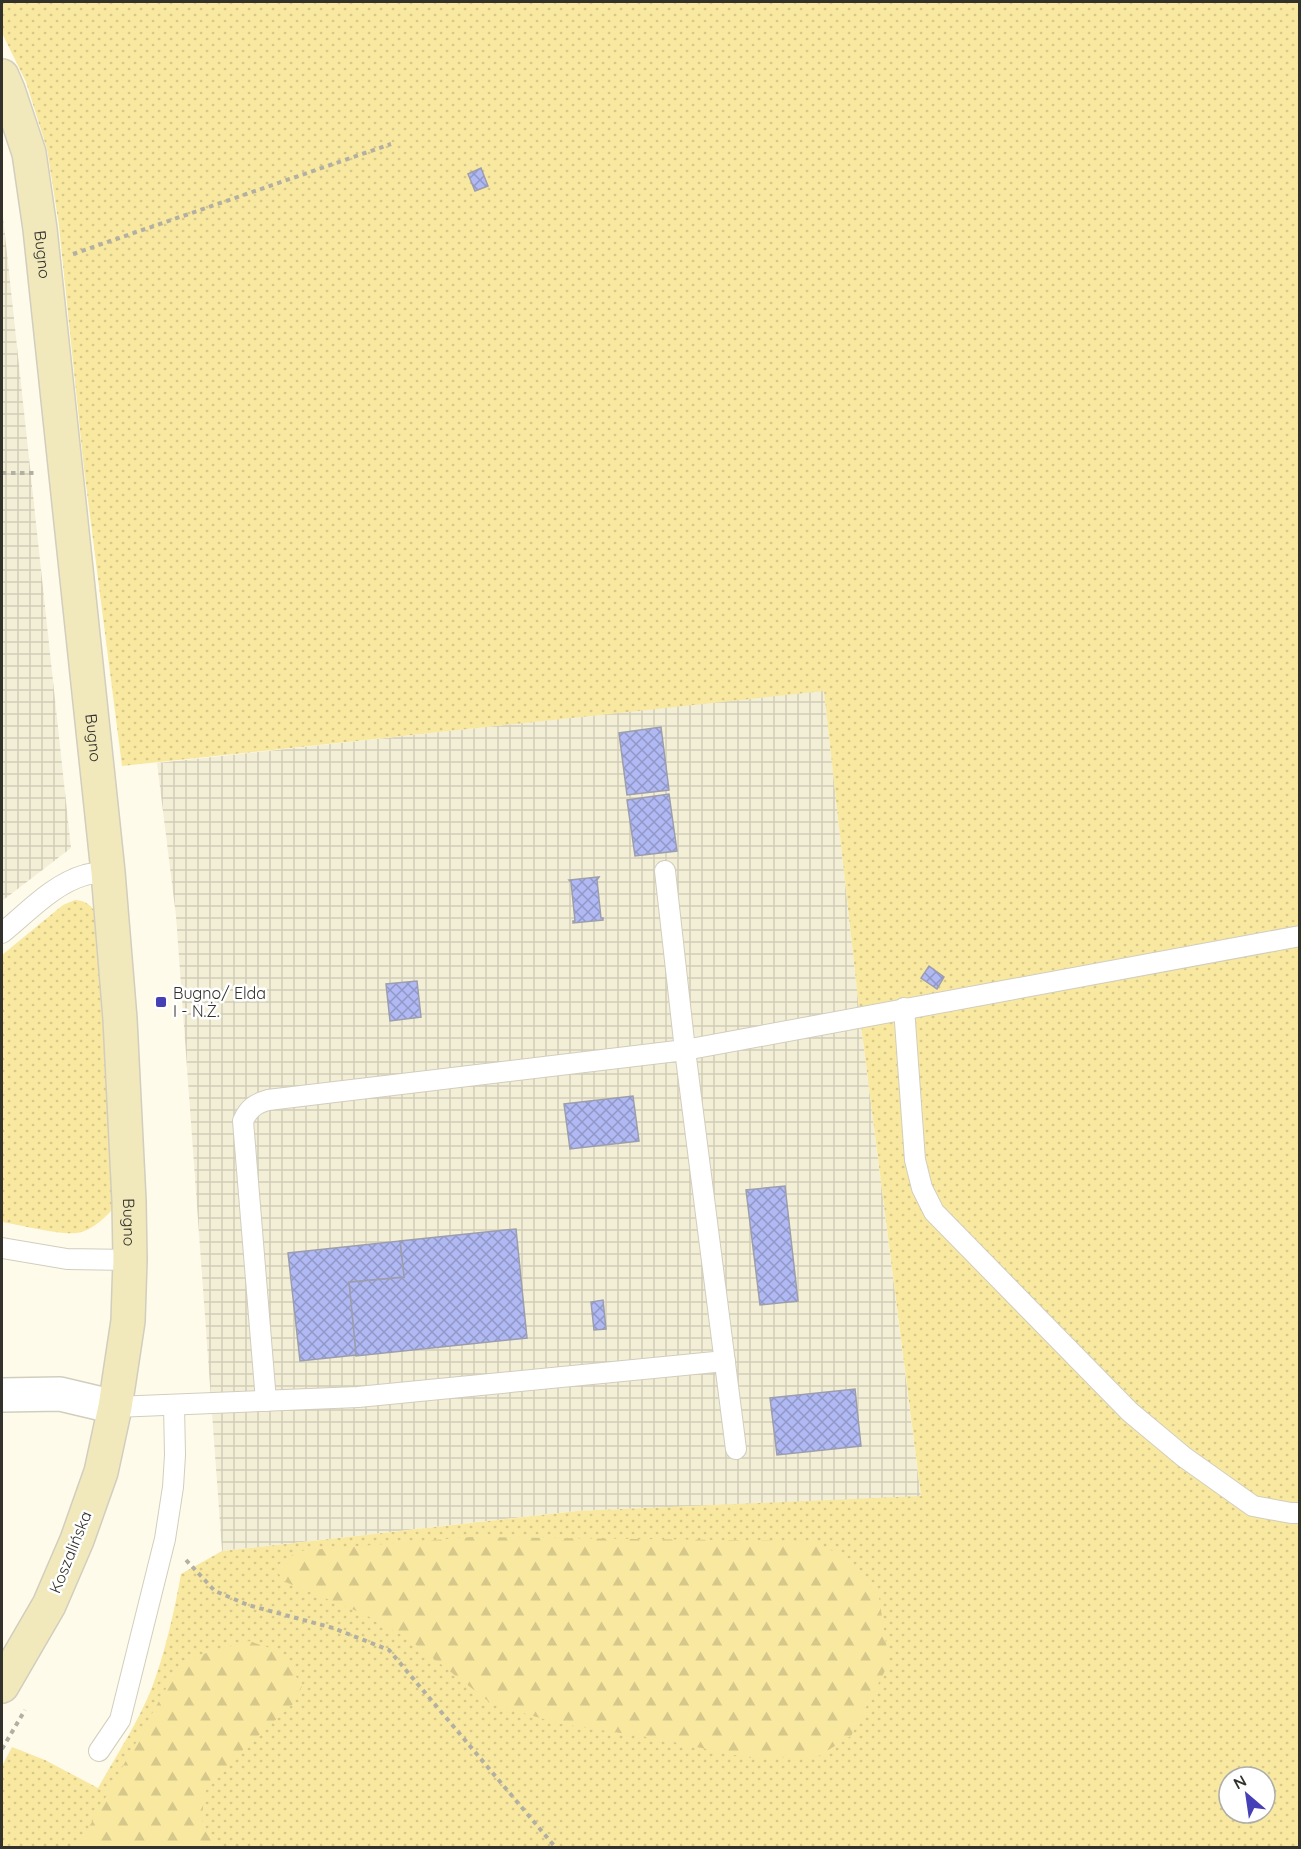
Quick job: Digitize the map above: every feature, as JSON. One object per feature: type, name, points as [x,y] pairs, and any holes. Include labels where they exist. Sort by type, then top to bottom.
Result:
[{"type":"street","name":"Bugno","points":[[2,76],[29,153],[44,264],[108,872],[120,1019],[130,1260],[128,1321],[115,1407]]},
{"type":"street","points":[[2,1395],[60,1394],[115,1407]]},
{"type":"street","name":"Koszalińska","points":[[2,1686],[49,1605],[76,1540],[101,1472],[115,1407]]},
{"type":"lane","points":[[665,871],[685,1050],[736,1449]]},
{"type":"lane","points":[[2,933],[51,892],[68,882],[85,875],[108,872]]},
{"type":"lane","points":[[266,1401],[243,1121],[248,1111],[256,1104],[268,1100],[685,1050],[1299,936]]},
{"type":"lane","points":[[904,1008],[915,1160],[922,1188],[934,1212],[1130,1412],[1175,1450],[1253,1506],[1299,1513]]},
{"type":"lane","points":[[2,1248],[67,1258],[130,1260]]},
{"type":"lane","points":[[115,1407],[358,1397],[725,1361]]},
{"type":"lane","points":[[99,1751],[120,1720],[165,1539],[173,1487],[174,1405]]},
{"type":"path","points":[[44,264],[391,144]]},
{"type":"path","points":[[165,1539],[215,1591],[248,1605],[333,1628],[388,1650],[427,1693],[556,1848]]},
{"type":"shaded area","points":[[2,207],[71,848],[2,901]]},
{"type":"shaded area","points":[[824,690],[860,1017],[921,1497],[577,1511],[222,1551],[176,916],[157,763]]},
{"type":"green space","points":[[2,2],[1299,2],[1299,1847],[2,1847],[2,1766],[12,1747],[45,1760],[98,1788],[133,1728],[151,1690],[169,1633],[181,1574],[222,1551],[577,1511],[921,1496],[860,1017],[824,691],[122,766],[84,469],[59,226],[47,149],[26,82],[2,33]]},
{"type":"green space","points":[[75,900],[88,904],[96,915],[118,1203],[95,1226],[77,1233],[70,1233],[2,1222],[2,955],[63,905]]},
{"type":"green space","points":[[472,1537],[811,1541],[837,1553],[879,1597],[889,1663],[851,1736],[817,1757],[749,1758],[654,1738],[561,1724],[492,1704],[407,1638],[364,1614],[283,1581],[275,1567],[298,1551]]},
{"type":"green space","points":[[249,1641],[270,1648],[291,1668],[302,1686],[294,1703],[232,1760],[204,1793],[202,1823],[214,1844],[223,1847],[78,1847],[179,1665],[203,1654]]},
{"type":"building","points":[[481,168],[488,186],[475,191],[468,174]]},
{"type":"building","points":[[661,727],[669,790],[627,795],[619,733]]},
{"type":"building","points":[[669,794],[677,851],[635,856],[627,800]]},
{"type":"building","points":[[599,877],[597,880],[603,920],[573,923],[575,921],[569,880]]},
{"type":"building","points":[[929,966],[944,977],[937,989],[921,978]]},
{"type":"building","points":[[417,981],[421,1017],[390,1021],[386,984]]},
{"type":"building","points":[[633,1096],[639,1141],[570,1149],[564,1104]]},
{"type":"building","points":[[785,1186],[798,1301],[760,1305],[746,1190]]},
{"type":"building","points":[[516,1229],[527,1338],[356,1356],[349,1282],[404,1277],[400,1241]]},
{"type":"building","points":[[400,1241],[404,1277],[349,1282],[356,1355],[300,1361],[288,1253]]},
{"type":"building","points":[[603,1300],[606,1329],[594,1330],[591,1302]]},
{"type":"building","points":[[855,1389],[861,1446],[777,1455],[770,1398]]},
{"type":"place","name":"Bugno/ Elda I - N.Ż.","points":[[161,1002]]}]
